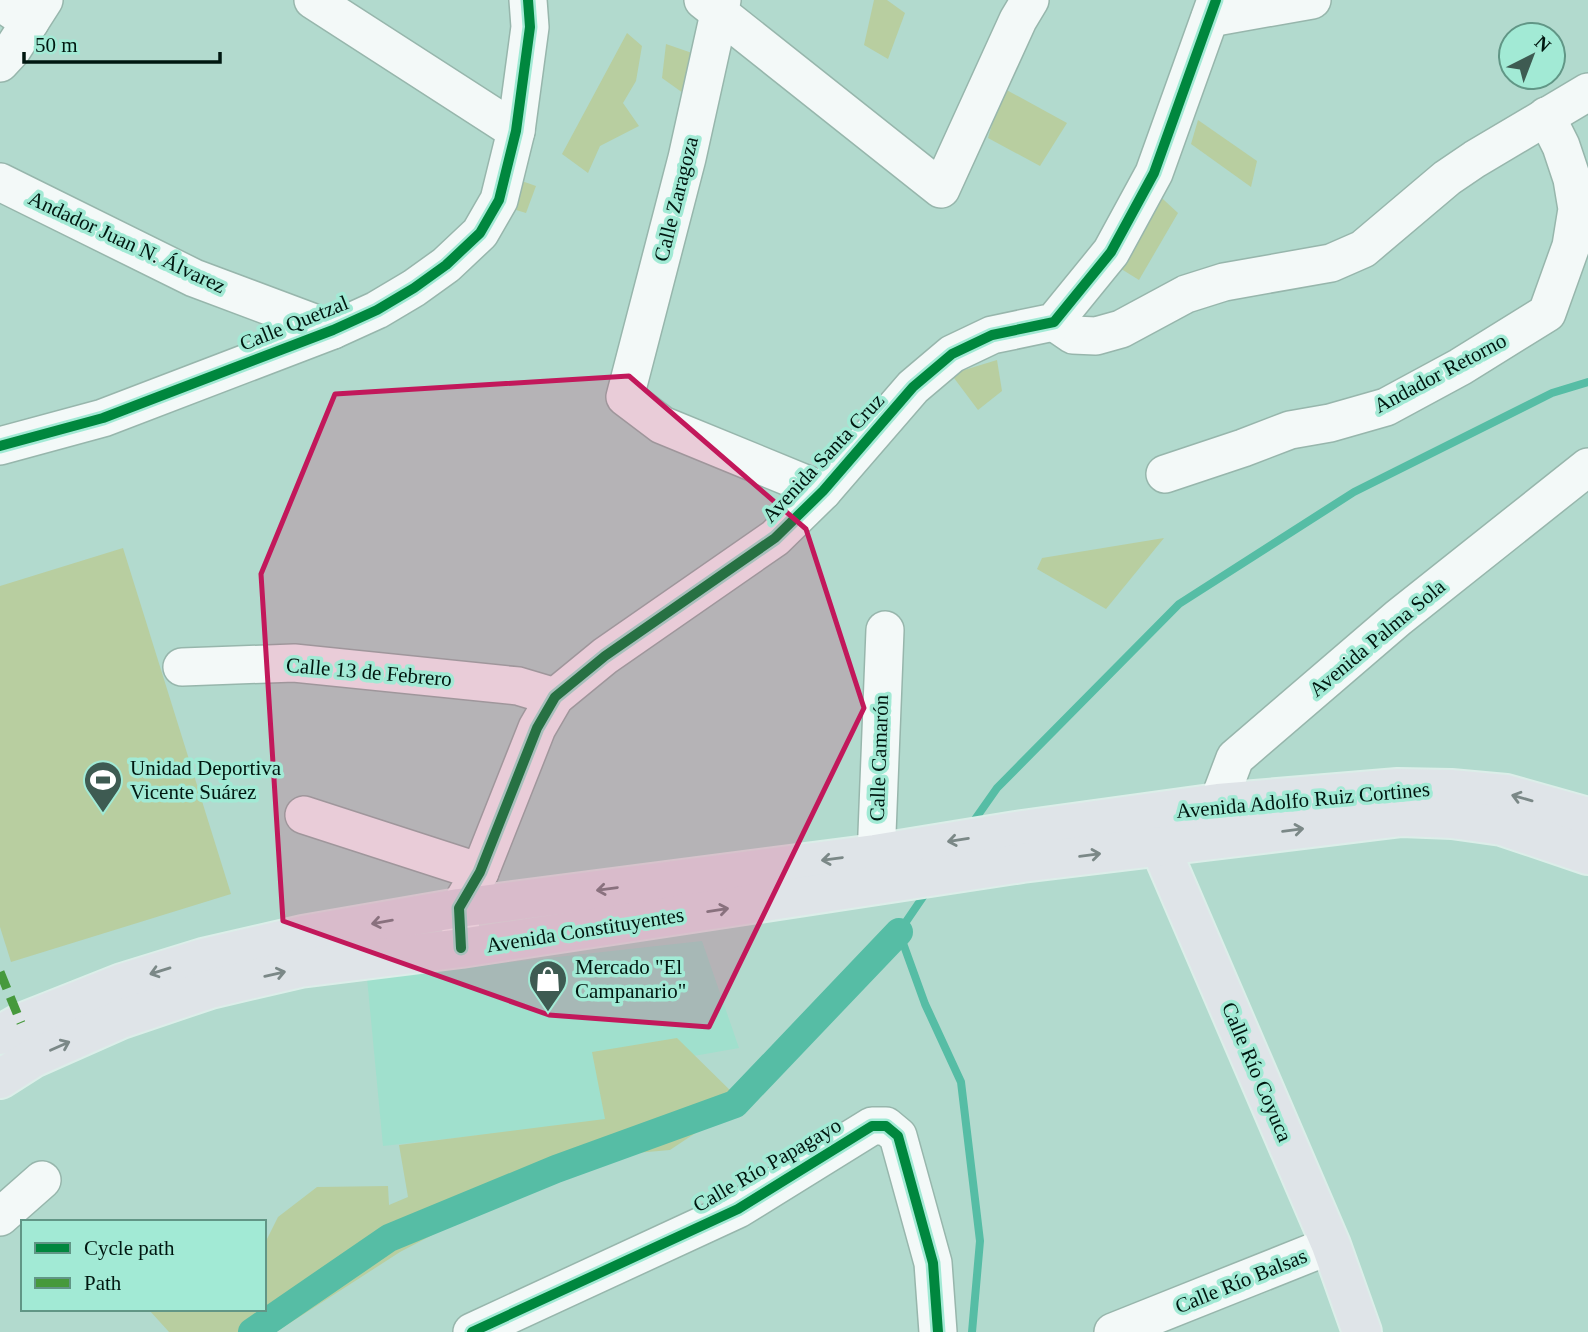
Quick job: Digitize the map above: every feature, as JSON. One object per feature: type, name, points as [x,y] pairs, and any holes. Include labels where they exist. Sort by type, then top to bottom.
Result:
[{"type":"main road","name":"Avenida Adolfo Ruiz Cortines","points":[[1019,847],[1222,821],[1402,817],[1452,819],[1585,837]]},
{"type":"main road","name":"Calle Río Coyuca","points":[[1155,830],[1331,1245],[1362,1332]]},
{"type":"main road","name":"Avenida Constituyentes","points":[[0,1079],[58,1046],[121,1019],[210,989],[300,968],[461,948],[889,868],[1019,847]]},
{"type":"main road","name":"Avenida Constituyentes","points":[[0,1035],[21,1023],[122,983],[203,958],[303,935],[459,908],[889,868]]},
{"type":"street","points":[[313,0],[516,131]]},
{"type":"street","name":"Calle Quetzal","points":[[0,446],[103,418],[334,330],[377,310],[446,265],[480,233],[499,200],[516,131],[530,27],[528,0]]},
{"type":"street","points":[[715,4],[941,189],[1018,20],[1030,0]]},
{"type":"street","points":[[1312,0],[1213,9],[1154,173],[1111,252],[1054,322],[1073,335],[1096,336],[1121,329],[1186,294],[1224,282],[1331,263],[1363,249],[1447,178],[1549,123],[1588,92]]},
{"type":"street","points":[[0,2],[37,11],[0,63]]},
{"type":"street","name":"Calle Zaragoza","points":[[715,4],[687,158],[625,397],[662,425],[823,491]]},
{"type":"street","points":[[1549,123],[1588,135]]},
{"type":"street","name":"Andador Retorno","points":[[1165,474],[1290,430],[1329,423],[1385,407],[1460,367],[1547,313],[1571,246],[1577,209],[1572,179],[1549,123]]},
{"type":"street","name":"Andador Juan N. Álvarez","points":[[0,182],[194,278],[334,330]]},
{"type":"street","name":"Avenida Santa Cruz","points":[[459,908],[480,872],[537,728],[555,697],[605,656],[775,538],[823,491],[913,387],[951,354],[992,335],[1054,322]]},
{"type":"street","name":"Avenida Palma Sola","points":[[1222,821],[1235,758],[1398,618],[1588,467]]},
{"type":"street","name":"Calle Camarón","points":[[885,630],[889,868]]},
{"type":"street","name":"Calle 13 de Febrero","points":[[182,667],[294,663],[518,686],[555,697]]},
{"type":"street","points":[[304,815],[480,872]]},
{"type":"street","points":[[459,908],[461,948]]},
{"type":"street","name":"Calle Río Papagayo","points":[[472,1332],[738,1209],[872,1126],[886,1126],[898,1136],[933,1264],[938,1332]]},
{"type":"street","points":[[0,1217],[42,1180]]},
{"type":"street","name":"Calle Río Balsas","points":[[1113,1332],[1331,1245]]},
{"type":"highlighted area","points":[[629,376],[806,529],[864,708],[709,1027],[549,1015],[283,921],[261,574],[335,394]]},
{"type":"shaded area","points":[[874,0],[887,0],[905,13],[888,59],[864,45]]},
{"type":"shaded area","points":[[627,33],[642,46],[636,81],[623,103],[639,126],[600,146],[588,173],[562,154]]},
{"type":"shaded area","points":[[666,44],[695,54],[683,93],[662,78]]},
{"type":"shaded area","points":[[1003,88],[1067,123],[1040,166],[988,138]]},
{"type":"shaded area","points":[[1198,120],[1257,161],[1251,187],[1191,144]]},
{"type":"shaded area","points":[[516,179],[536,186],[526,213],[506,207]]},
{"type":"shaded area","points":[[1152,189],[1178,213],[1139,280],[1110,262]]},
{"type":"shaded area","points":[[997,360],[1002,391],[978,410],[951,374]]},
{"type":"shaded area","points":[[1164,538],[1106,609],[1037,569],[1042,558]]},
{"type":"shaded area","name":"Unidad Deportiva Vicente Suárez","points":[[123,548],[231,894],[11,962],[0,927],[0,586]]},
{"type":"shaded area","name":"Mercado \"El Campanario\"","points":[[702,941],[739,1048],[620,1069],[625,1119],[383,1146],[367,978]]},
{"type":"shaded area","points":[[677,1038],[742,1102],[670,1150],[625,1154],[524,1187],[400,1252],[276,1332],[169,1332],[150,1311],[266,1311],[266,1241],[278,1217],[317,1187],[388,1186],[389,1205],[408,1197],[399,1145],[605,1119],[592,1052]]},
{"type":"waterway","points":[[971,825],[997,788],[1179,604],[1354,492],[1552,393],[1588,382]]},
{"type":"waterway","points":[[927,891],[899,932],[925,1004],[961,1082],[980,1241],[972,1332]]},
{"type":"waterway","points":[[252,1332],[389,1238],[556,1169],[735,1104],[899,932]]},
{"type":"marked path","points":[[0,972],[21,1023]]},
{"type":"cycle path","points":[[0,446],[103,418],[333,330],[377,310],[446,265],[480,233],[499,200],[516,131],[530,27],[528,0]]},
{"type":"cycle path","points":[[461,948],[459,908],[480,872],[537,728],[555,697],[605,656],[775,538],[823,491],[913,387],[952,354],[992,335],[1054,322],[1111,252],[1154,173],[1216,0]]},
{"type":"cycle path","points":[[472,1332],[738,1209],[872,1126],[886,1126],[898,1136],[933,1263],[938,1332]]},
{"type":"place","name":"Unidad Deportiva Vicente Suárez","points":[[103,814]]},
{"type":"place","name":"Mercado \"El Campanario\"","points":[[548,1013]]}]
